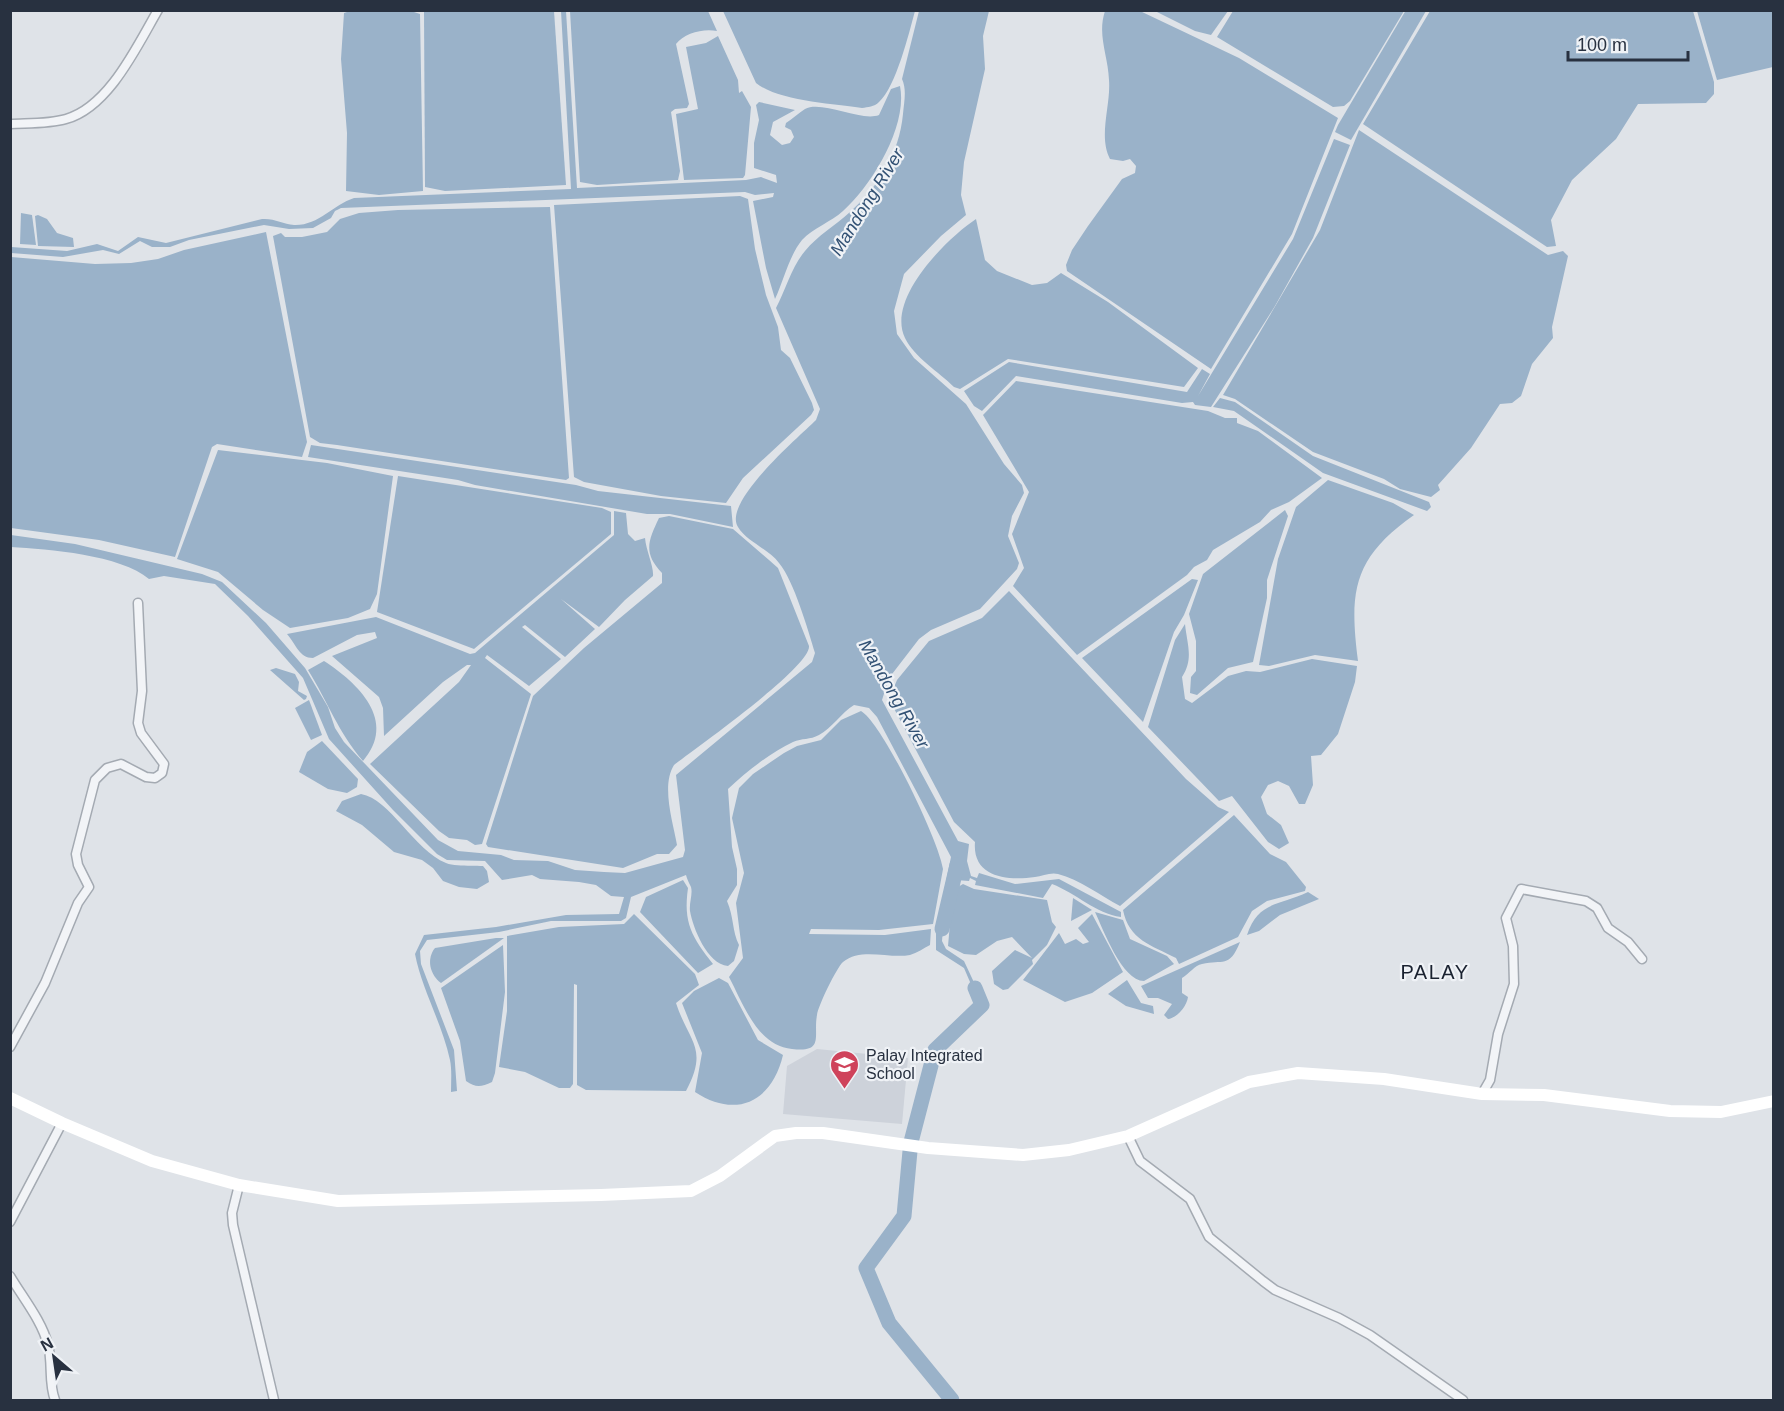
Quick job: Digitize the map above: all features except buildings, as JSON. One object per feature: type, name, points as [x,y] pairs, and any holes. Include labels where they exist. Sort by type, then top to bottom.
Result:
[{"type":"main road","points":[[10,1098],[152,1161],[238,1185],[338,1201],[691,1191],[720,1176],[775,1136],[796,1133],[823,1133],[928,1148],[1023,1155],[1069,1150],[1128,1136],[1249,1082],[1298,1073],[1384,1079],[1482,1094],[1544,1095],[1670,1111],[1721,1112],[1773,1101]]},
{"type":"street","points":[[10,124],[68,119],[86,109],[121,73],[158,10]]},
{"type":"street","points":[[10,1047],[45,983],[78,903],[89,887],[78,865],[76,854],[96,780],[107,768],[121,764],[146,777],[155,778],[162,773],[164,764],[141,733],[138,723],[142,691],[138,603]]},
{"type":"street","points":[[1482,1094],[1490,1080],[1498,1034],[1514,984],[1513,946],[1506,918],[1521,890],[1586,901],[1597,908],[1608,928],[1628,942],[1642,959]]},
{"type":"street","points":[[10,1221],[50,1150],[62,1123]]},
{"type":"street","points":[[1128,1136],[1140,1161],[1190,1199],[1209,1237],[1263,1281],[1275,1290],[1339,1318],[1370,1335],[1463,1401]]},
{"type":"street","points":[[238,1185],[231,1213],[233,1225],[274,1401]]},
{"type":"street","points":[[10,1276],[43,1331],[49,1347],[50,1387],[55,1401]]},
{"type":"shaded area","name":"Palay Integrated School","points":[[817,1049],[908,1058],[902,1124],[783,1114],[787,1066]]},
{"type":"water","points":[[353,10],[411,11],[420,14],[423,191],[379,195],[346,191],[347,133],[341,59],[344,13]]},
{"type":"water","points":[[1406,10],[1426,11],[1351,140],[1335,132],[1338,125]]},
{"type":"water","points":[[424,11],[554,11],[566,185],[445,191],[425,187]]},
{"type":"water","points":[[561,11],[566,11],[577,188],[746,180],[761,177],[777,183],[776,175],[754,168],[754,143],[759,120],[756,105],[759,102],[795,110],[773,122],[770,135],[782,145],[790,143],[794,137],[791,130],[785,127],[786,123],[805,109],[821,107],[862,116],[879,115],[891,89],[900,86],[899,119],[876,171],[843,211],[811,232],[797,246],[775,299],[766,268],[753,201],[773,197],[774,193],[755,195],[745,192],[341,208],[335,211],[331,218],[313,228],[289,229],[264,225],[189,240],[170,247],[152,247],[140,241],[119,254],[103,250],[63,257],[11,253],[11,247],[67,251],[97,244],[118,251],[138,237],[166,243],[262,219],[294,225],[303,224],[318,219],[354,198],[571,189]]},
{"type":"water","points":[[570,11],[708,11],[717,31],[695,32],[676,44],[689,104],[687,108],[675,109],[671,112],[680,171],[678,180],[597,185],[580,182]]},
{"type":"water","points":[[723,11],[915,11],[891,85],[877,104],[862,108],[792,98],[756,83]]},
{"type":"water","points":[[919,11],[989,11],[983,36],[985,69],[964,162],[961,195],[966,215],[941,236],[904,274],[894,311],[897,334],[914,358],[966,404],[1004,464],[1022,485],[1024,493],[1012,516],[1008,536],[1019,563],[1017,569],[980,609],[931,630],[919,639],[889,678],[882,700],[958,841],[969,844],[967,861],[971,876],[977,878],[979,873],[1015,884],[1059,879],[1121,912],[1121,917],[1103,912],[1052,884],[1043,898],[975,885],[976,881],[970,878],[969,881],[956,880],[946,891],[942,941],[946,949],[964,961],[985,1006],[982,1010],[964,968],[936,950],[936,930],[951,857],[877,717],[869,708],[854,705],[824,732],[812,738],[793,742],[776,752],[728,789],[737,885],[727,901],[739,945],[734,961],[728,966],[714,959],[702,944],[690,911],[691,887],[686,875],[631,897],[626,918],[621,921],[551,921],[499,932],[427,940],[420,951],[421,964],[454,1050],[457,1091],[451,1092],[451,1064],[415,954],[424,935],[496,927],[566,915],[619,914],[624,897],[611,896],[596,885],[540,879],[532,875],[502,880],[485,861],[447,860],[437,854],[393,810],[329,739],[303,678],[248,616],[215,584],[164,576],[149,579],[121,564],[103,559],[44,549],[11,547],[11,535],[75,544],[202,574],[222,582],[266,623],[305,668],[328,707],[335,728],[344,742],[438,840],[458,851],[501,855],[514,860],[548,861],[575,870],[625,873],[683,857],[685,850],[676,775],[812,662],[815,653],[800,606],[785,571],[775,558],[742,532],[738,527],[736,516],[741,502],[751,487],[816,420],[820,409],[776,308],[800,257],[815,240],[860,202],[878,180],[892,156],[901,129],[903,114],[905,92],[902,79]]},
{"type":"water","points":[[1105,11],[1140,11],[1239,58],[1338,118],[1292,234],[1211,369],[1067,271],[1066,265],[1072,250],[1088,226],[1122,179],[1135,173],[1136,166],[1130,159],[1123,161],[1110,159],[1105,140],[1109,90],[1102,37]]},
{"type":"water","points":[[1155,11],[1228,11],[1211,35],[1195,31]]},
{"type":"water","points":[[1233,11],[1404,11],[1350,101],[1344,106],[1333,107],[1217,37]]},
{"type":"water","points":[[1430,11],[1693,11],[1714,82],[1714,94],[1706,103],[1638,104],[1616,139],[1572,180],[1551,220],[1556,246],[1547,247],[1363,124]]},
{"type":"water","points":[[1697,11],[1773,11],[1773,67],[1717,80]]},
{"type":"water","points":[[718,36],[738,80],[739,93],[742,91],[751,107],[745,175],[743,178],[684,180],[676,114],[698,109],[686,47],[706,43]]},
{"type":"water","points":[[1359,130],[1548,255],[1563,251],[1568,256],[1552,327],[1553,338],[1532,364],[1521,396],[1512,403],[1500,404],[1471,448],[1438,485],[1440,490],[1431,497],[1400,489],[1384,479],[1313,452],[1235,399],[1223,395],[1320,230]]},
{"type":"water","points":[[1334,139],[1350,145],[1313,238],[1275,306],[1211,407],[1195,405],[1193,402],[1182,403],[1016,376],[982,411],[974,406],[964,391],[1009,362],[1187,392],[1202,369],[1210,374],[1198,396],[1293,239]]},
{"type":"water","points":[[740,196],[748,199],[755,249],[766,295],[778,327],[781,350],[790,358],[814,410],[743,478],[726,503],[661,496],[584,482],[574,477],[554,205]]},
{"type":"water","points":[[550,207],[569,478],[566,480],[320,443],[310,437],[273,236],[281,233],[285,237],[302,237],[327,232],[340,219],[359,213]]},
{"type":"water","points":[[21,213],[32,215],[36,245],[20,244]]},
{"type":"water","points":[[35,216],[47,219],[57,233],[73,238],[74,247],[38,246]]},
{"type":"water","points":[[976,219],[985,260],[997,271],[1032,285],[1047,283],[1061,273],[1108,302],[1198,368],[1184,387],[1008,359],[960,389],[954,387],[914,352],[905,338],[901,323],[911,288],[922,271],[935,255]]},
{"type":"water","points":[[266,232],[307,442],[302,457],[217,444],[212,447],[175,557],[99,540],[11,528],[11,257],[95,264],[131,263],[158,259],[184,250]]},
{"type":"water","points":[[1016,381],[1208,411],[1225,418],[1237,418],[1237,423],[1258,431],[1322,478],[1289,502],[1271,510],[1260,522],[1213,550],[1207,560],[1194,567],[1187,575],[1077,655],[1013,586],[1024,568],[1012,534],[1029,492],[983,415]]},
{"type":"water","points":[[1220,398],[1235,402],[1313,456],[1429,502],[1431,507],[1427,511],[1323,473],[1234,411],[1213,407]]},
{"type":"water","points":[[311,445],[576,485],[598,491],[731,506],[733,527],[670,514],[647,514],[475,485],[458,480],[308,457]]},
{"type":"water","points":[[218,450],[327,463],[393,476],[377,594],[370,609],[348,618],[290,628],[263,610],[218,572],[177,559]]},
{"type":"water","points":[[398,476],[602,508],[611,512],[611,534],[474,649],[377,612]]},
{"type":"water","points":[[1328,480],[1393,503],[1414,515],[1378,546],[1360,578],[1354,615],[1358,661],[1315,655],[1269,666],[1259,665],[1278,559],[1296,507]]},
{"type":"water","points":[[1285,510],[1288,516],[1267,580],[1267,598],[1253,662],[1228,668],[1197,695],[1190,693],[1191,677],[1196,671],[1196,641],[1189,614],[1203,574]]},
{"type":"water","points":[[614,511],[626,513],[628,534],[635,541],[645,538],[653,576],[599,627],[561,599],[595,629],[565,657],[525,625],[522,627],[561,659],[529,686],[487,655],[485,658],[531,694],[482,844],[475,845],[467,840],[449,838],[370,764],[459,682],[471,665],[467,665],[443,682],[384,736],[383,708],[379,697],[332,656],[377,638],[375,632],[357,635],[313,658],[304,656],[287,634],[376,617],[470,654],[475,653],[614,535]]},
{"type":"water","points":[[669,516],[733,529],[778,568],[809,646],[805,656],[773,688],[674,765],[668,783],[668,793],[677,845],[669,854],[657,854],[623,868],[488,847],[486,844],[533,696],[584,648],[662,583],[662,573],[652,559],[649,547],[659,518]]},
{"type":"water","points":[[1192,579],[1198,580],[1184,615],[1174,632],[1143,722],[1082,658]]},
{"type":"water","points":[[1009,591],[1186,779],[1218,807],[1229,812],[1120,906],[1066,876],[1052,873],[1014,878],[1003,877],[986,870],[979,863],[975,842],[954,822],[889,699],[897,680],[929,641],[982,618]]},
{"type":"water","points":[[1185,624],[1189,658],[1182,677],[1185,699],[1192,703],[1228,676],[1246,671],[1260,672],[1312,659],[1357,666],[1355,682],[1338,734],[1321,755],[1311,756],[1313,785],[1305,804],[1299,804],[1289,786],[1278,781],[1268,785],[1261,797],[1267,814],[1281,825],[1289,843],[1279,849],[1268,842],[1232,796],[1219,801],[1148,727],[1175,640]]},
{"type":"water","points":[[324,661],[361,692],[375,718],[376,732],[373,746],[363,761],[340,728],[308,670]]},
{"type":"water","points":[[276,668],[295,674],[299,682],[298,691],[307,696],[306,699],[304,700],[270,670]]},
{"type":"water","points":[[309,700],[322,735],[311,740],[295,708]]},
{"type":"water","points":[[861,711],[871,720],[896,759],[932,834],[943,869],[933,924],[879,930],[811,929],[809,934],[885,935],[931,929],[930,945],[910,955],[867,954],[858,955],[843,962],[832,979],[818,1010],[813,1046],[802,1050],[792,1049],[780,1046],[760,1032],[729,977],[743,958],[736,903],[744,873],[732,818],[739,788],[753,774],[797,746],[821,740],[841,720]]},
{"type":"water","points":[[322,741],[358,779],[357,787],[347,793],[328,789],[299,772],[307,752]]},
{"type":"water","points":[[361,794],[382,805],[434,857],[450,864],[483,866],[487,871],[489,882],[477,889],[459,887],[443,881],[433,868],[422,860],[394,852],[362,825],[336,811],[342,801]]},
{"type":"water","points":[[1234,815],[1270,854],[1286,862],[1306,887],[1305,891],[1267,901],[1252,911],[1238,937],[1179,964],[1176,958],[1136,935],[1130,928],[1123,910]]},
{"type":"water","points":[[683,880],[688,888],[687,911],[691,929],[713,964],[698,973],[640,912],[646,897]]},
{"type":"water","points":[[963,884],[974,889],[1047,900],[1052,922],[1056,927],[1047,945],[1032,960],[1033,964],[1008,989],[1003,990],[994,984],[992,971],[1015,950],[1032,958],[1012,937],[997,941],[976,955],[964,954],[948,946],[953,890]]},
{"type":"water","points":[[1308,892],[1319,899],[1280,915],[1259,931],[1247,935],[1257,916],[1263,910]]},
{"type":"water","points":[[1073,898],[1092,910],[1071,921]]},
{"type":"water","points":[[1095,912],[1123,920],[1130,939],[1167,956],[1174,964],[1144,981],[1136,979],[1128,973],[1114,953]]},
{"type":"water","points":[[634,914],[695,974],[699,985],[676,1003],[695,1045],[696,1064],[686,1091],[586,1090],[577,1085],[577,985],[574,984],[573,1084],[570,1088],[559,1088],[525,1072],[499,1067],[507,1011],[507,936],[559,927],[624,924]]},
{"type":"water","points":[[1092,914],[1123,972],[1092,993],[1065,1002],[1023,980],[1059,933],[1065,944],[1076,939],[1083,944],[1089,942],[1078,928]]},
{"type":"water","points":[[504,938],[441,983],[434,976],[430,962],[435,948]]},
{"type":"water","points":[[1240,942],[1229,960],[1199,965],[1182,978],[1182,993],[1188,997],[1181,1011],[1171,1018],[1168,1019],[1164,1015],[1172,1004],[1158,998],[1148,998],[1141,986]]},
{"type":"water","points":[[503,945],[505,992],[495,1073],[492,1082],[476,1086],[466,1081],[460,1041],[441,988]]},
{"type":"water","points":[[719,978],[728,983],[758,1040],[783,1055],[778,1071],[761,1094],[738,1105],[710,1100],[695,1092],[702,1053],[682,1003],[694,991]]},
{"type":"water","points":[[1127,980],[1141,1003],[1153,1006],[1154,1014],[1126,1006],[1108,994]]},
{"type":"waterway","name":"Mandong River","points":[[942,929],[957,865]]},
{"type":"waterway","name":"Mandong River","points":[[911,1142],[935,1050],[982,1005],[975,988]]},
{"type":"waterway","name":"Mandong River","points":[[910,1151],[904,1216],[866,1268],[889,1323],[952,1400]]},
{"type":"place","name":"Palay Integrated School","points":[[845,1090]]},
{"type":"district","name":"PALAY","points":[[1435,972]]}]
